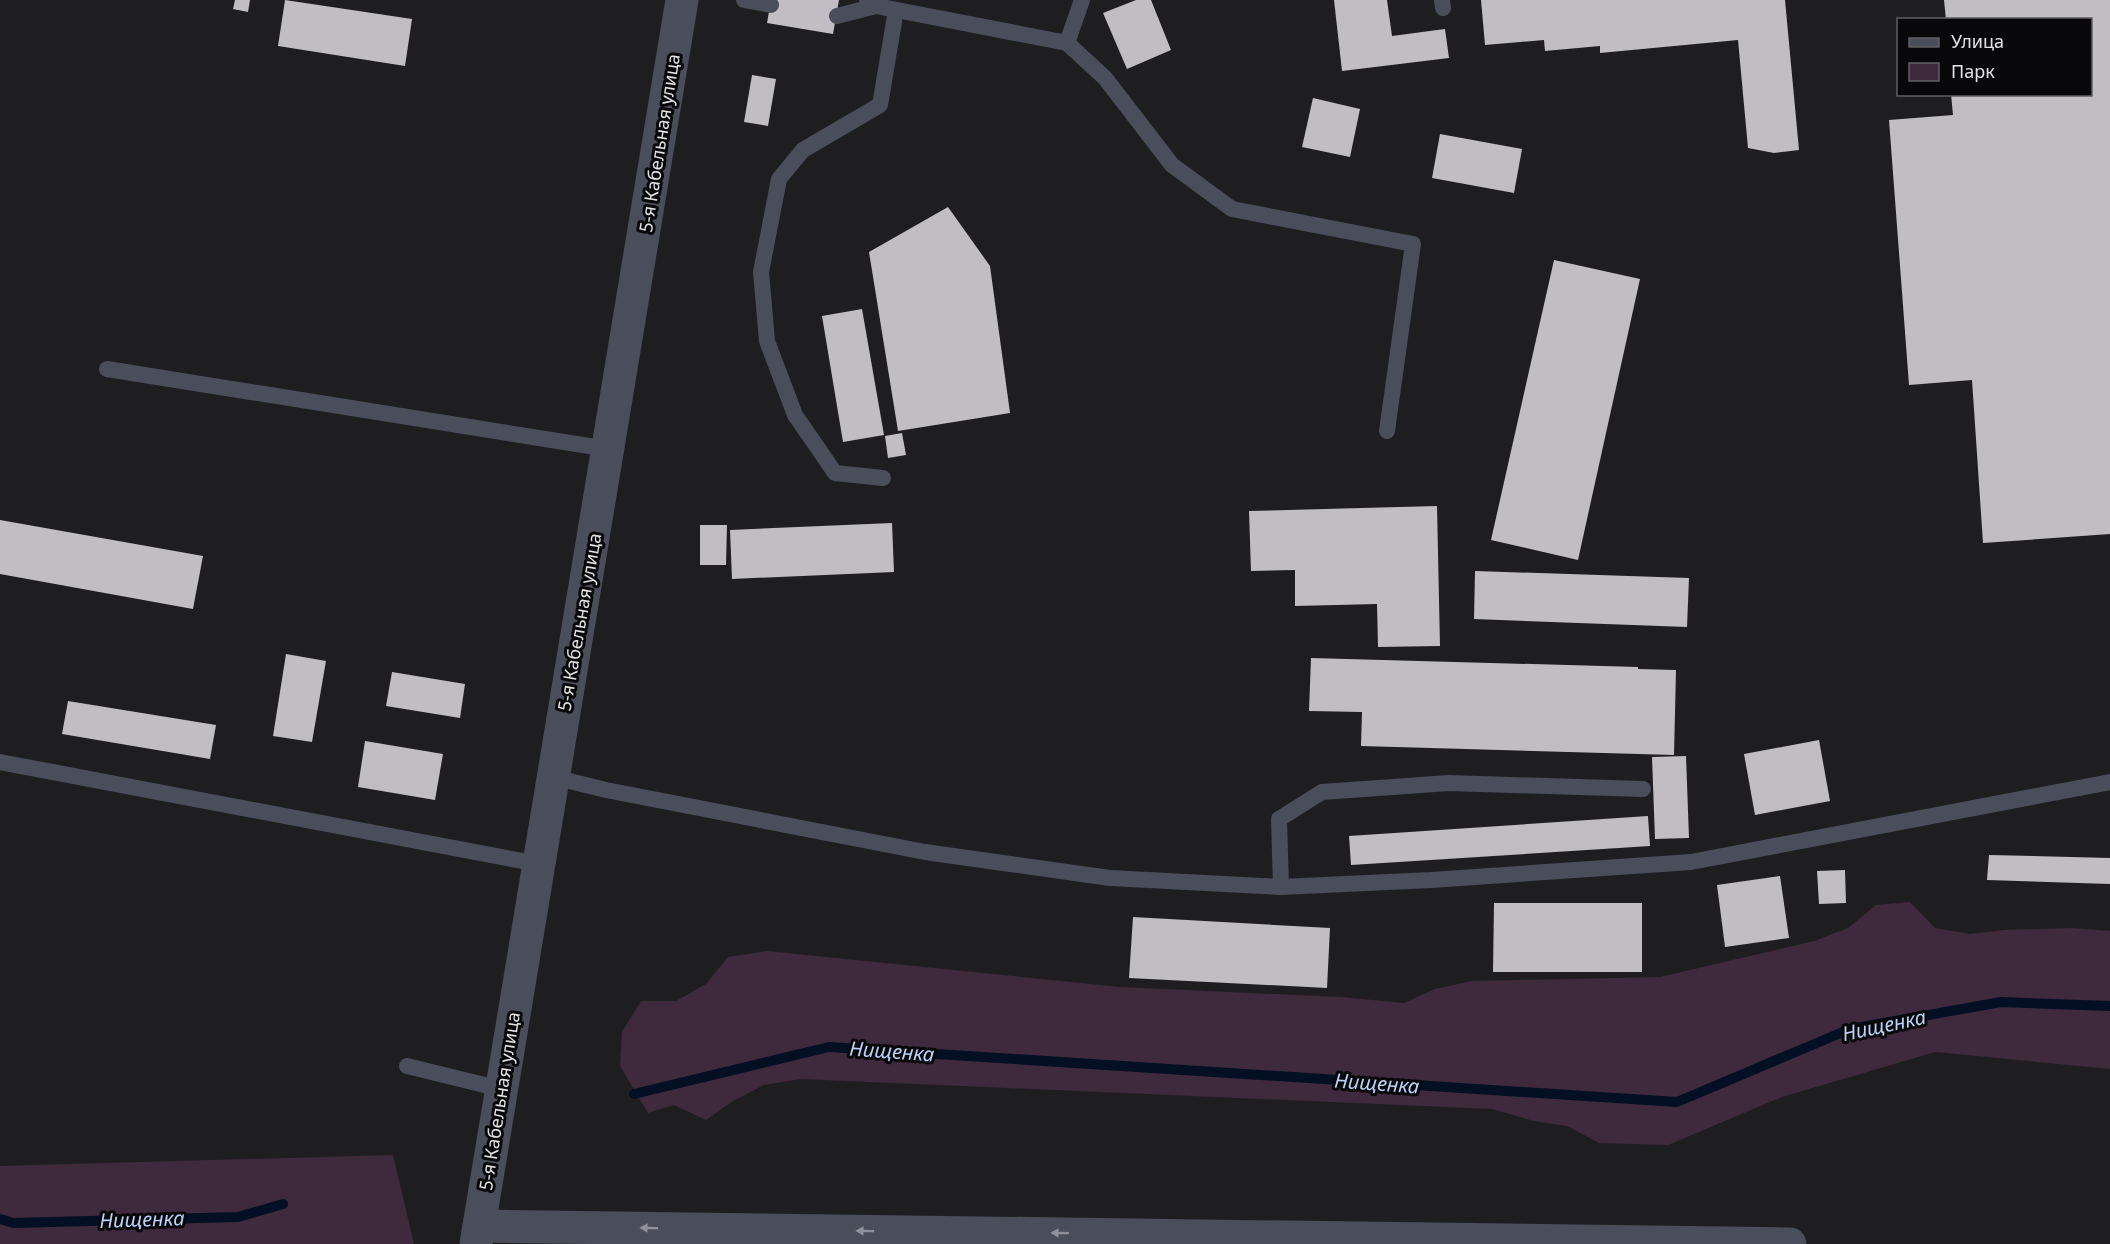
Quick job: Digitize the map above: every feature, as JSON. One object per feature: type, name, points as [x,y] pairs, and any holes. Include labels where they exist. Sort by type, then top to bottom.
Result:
[{"type":"street","name":"5-я Кабельная улица","points":[[478,1235],[682,0]]},
{"type":"street","points":[[690,1244],[729,1232],[757,1229]]},
{"type":"street","points":[[478,1235],[757,1229],[1790,1244]]},
{"type":"lane","points":[[744,0],[771,5]]},
{"type":"lane","points":[[1067,43],[1082,0]]},
{"type":"lane","points":[[837,16],[871,3],[896,10],[1067,43],[1105,78],[1172,165],[1232,209],[1413,244],[1387,431]]},
{"type":"lane","points":[[883,478],[835,472],[795,415],[767,341],[761,272],[779,179],[803,150],[880,105],[896,10]]},
{"type":"lane","points":[[107,369],[608,450]]},
{"type":"lane","points":[[0,762],[538,864]]},
{"type":"lane","points":[[553,777],[606,790],[925,852],[1110,878],[1281,887],[1431,880],[1691,862],[2110,782]]},
{"type":"lane","points":[[1281,887],[1279,819],[1322,792],[1449,783],[1643,789]]},
{"type":"lane","points":[[407,1066],[501,1089]]},
{"type":"green space","points":[[1910,902],[1935,928],[1970,934],[2004,930],[2072,928],[2110,931],[2110,1069],[1935,1052],[1782,1097],[1668,1145],[1599,1143],[1567,1126],[1534,1121],[1492,1109],[801,1079],[764,1085],[733,1101],[706,1120],[674,1105],[648,1113],[620,1066],[622,1032],[641,1001],[676,1001],[706,984],[728,957],[767,951],[1120,987],[1341,997],[1404,1003],[1435,989],[1472,981],[1660,977],[1814,941],[1848,928],[1876,905]]},
{"type":"green space","points":[[393,1155],[414,1244],[0,1244],[0,1166]]},
{"type":"building","points":[[235,0],[250,0],[248,12],[233,9]]},
{"type":"building","points":[[285,0],[412,19],[405,66],[278,46]]},
{"type":"building","points":[[771,0],[839,0],[833,34],[767,23]]},
{"type":"building","points":[[1136,0],[1151,0],[1171,50],[1127,69],[1103,13]]},
{"type":"building","points":[[1334,0],[1387,0],[1392,36],[1445,29],[1449,58],[1342,71]]},
{"type":"building","points":[[1481,0],[1785,0],[1799,150],[1774,153],[1748,148],[1738,40],[1600,53],[1600,46],[1545,51],[1544,40],[1485,45]]},
{"type":"building","points":[[1944,0],[2110,0],[2110,534],[1983,543],[1972,380],[1909,385],[1889,120],[1953,115],[1951,96],[2092,96],[2092,18],[1946,18]]},
{"type":"building","points":[[752,75],[776,79],[768,126],[744,122]]},
{"type":"building","points":[[1313,98],[1360,109],[1350,157],[1302,147]]},
{"type":"building","points":[[1440,134],[1522,149],[1514,193],[1432,178]]},
{"type":"building","points":[[948,207],[990,266],[1010,413],[898,431],[869,252]]},
{"type":"building","points":[[1554,260],[1640,279],[1578,560],[1491,540]]},
{"type":"building","points":[[862,309],[884,435],[843,442],[822,316]]},
{"type":"building","points":[[902,433],[906,455],[888,458],[885,436]]},
{"type":"building","points":[[1437,506],[1440,646],[1378,647],[1377,604],[1295,606],[1295,570],[1251,571],[1249,511]]},
{"type":"building","points":[[0,520],[203,556],[193,609],[0,574]]},
{"type":"building","points":[[892,523],[894,572],[732,579],[730,530]]},
{"type":"building","points":[[700,525],[727,525],[726,565],[700,565]]},
{"type":"building","points":[[1475,571],[1689,578],[1687,627],[1474,619]]},
{"type":"building","points":[[286,654],[326,661],[312,742],[273,736]]},
{"type":"building","points":[[1311,658],[1676,670],[1674,755],[1361,746],[1362,712],[1309,711]]},
{"type":"building","points":[[392,672],[465,684],[460,718],[386,706]]},
{"type":"building","points":[[68,701],[216,725],[210,759],[62,734]]},
{"type":"building","points":[[1819,740],[1830,801],[1755,815],[1744,754]]},
{"type":"building","points":[[365,741],[443,754],[435,800],[358,787]]},
{"type":"building","points":[[1686,756],[1689,838],[1655,839],[1652,757]]},
{"type":"building","points":[[1648,816],[1650,846],[1351,865],[1349,836]]},
{"type":"building","points":[[1989,855],[2110,858],[2110,884],[1987,880]]},
{"type":"building","points":[[1845,870],[1846,903],[1819,904],[1817,871]]},
{"type":"building","points":[[1780,876],[1789,938],[1725,947],[1717,885]]},
{"type":"building","points":[[1494,903],[1642,903],[1642,972],[1493,972]]},
{"type":"building","points":[[1133,917],[1330,928],[1327,988],[1129,978]]},
{"type":"waterway","name":"Нищенка","points":[[634,1094],[829,1047],[1677,1102],[1850,1029],[2001,1002],[2110,1006]]},
{"type":"waterway","name":"Нищенка","points":[[0,1219],[14,1223],[238,1217],[283,1204]]}]
